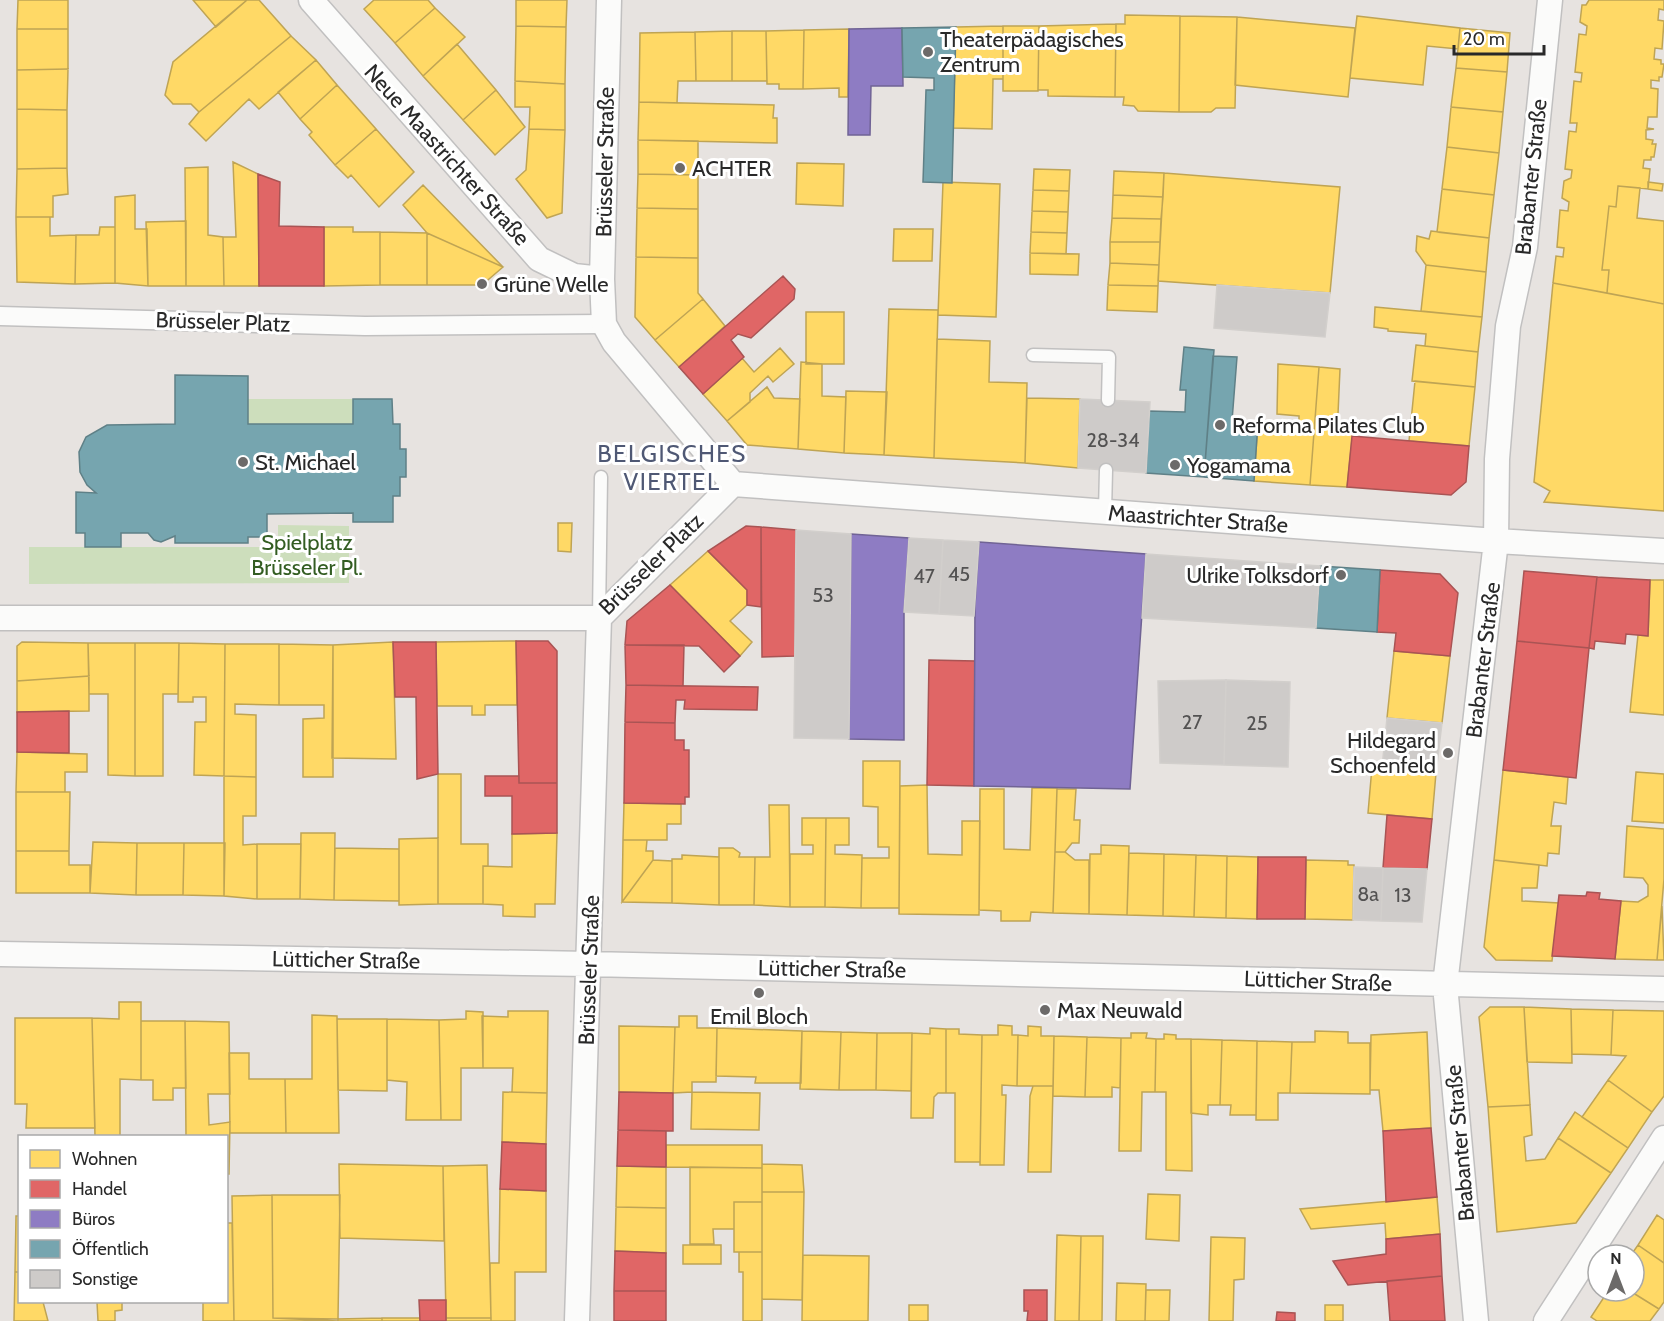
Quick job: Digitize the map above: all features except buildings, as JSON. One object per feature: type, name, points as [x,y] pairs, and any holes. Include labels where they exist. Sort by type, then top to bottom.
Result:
[{"type":"street","name":"Neue Maastrichter Straße","points":[[311,0],[539,260],[574,276],[602,279]]},
{"type":"street","name":"Brüsseler Straße","points":[[604,324],[602,279],[609,0]]},
{"type":"street","name":"Brabanter Straße","points":[[1476,1321],[1445,985],[1496,541],[1497,459],[1508,326],[1525,247],[1550,0]]},
{"type":"street","name":"Brüsseler Platz","points":[[0,316],[365,326],[604,324]]},
{"type":"street","points":[[604,324],[614,342],[733,484]]},
{"type":"street","name":"Maastrichter Straße","points":[[733,484],[1496,541],[1664,551]]},
{"type":"street","name":"Brüsseler Platz","points":[[0,618],[599,618],[733,484]]},
{"type":"street","name":"Brüsseler Straße","points":[[577,1321],[599,618]]},
{"type":"street","name":"Lütticher Straße","points":[[0,954],[589,964],[1664,989]]},
{"type":"street","points":[[1546,1321],[1656,1165],[1664,1138]]},
{"type":"lane","points":[[1033,355],[1109,357],[1108,400]]},
{"type":"lane","points":[[1105,512],[1106,470]]},
{"type":"lane","points":[[599,618],[601,477]]},
{"type":"green space","points":[[247,399],[353,399],[353,424],[248,424]]},
{"type":"green space","name":"Spielplatz Brüsseler Pl.","points":[[278,525],[349,526],[349,583],[29,584],[29,547],[278,547]]},
{"type":"place","name":"Theaterpädagisches Zentrum","points":[[928,52]]},
{"type":"place","name":"ACHTER","points":[[680,168]]},
{"type":"place","name":"Grüne Welle","points":[[482,284]]},
{"type":"place","name":"Reforma Pilates Club","points":[[1220,425]]},
{"type":"place","name":"St. Michael","points":[[243,462]]},
{"type":"place","name":"Yogamama","points":[[1175,465]]},
{"type":"place","name":"Ulrike Tolksdorf","points":[[1341,575]]},
{"type":"place","name":"Hildegard Schoenfeld","points":[[1448,753]]},
{"type":"place","name":"Emil Bloch","points":[[759,993]]},
{"type":"place","name":"Max Neuwald","points":[[1045,1010]]},
{"type":"district","name":"BELGISCHES VIERTEL","points":[[672,467]]}]
